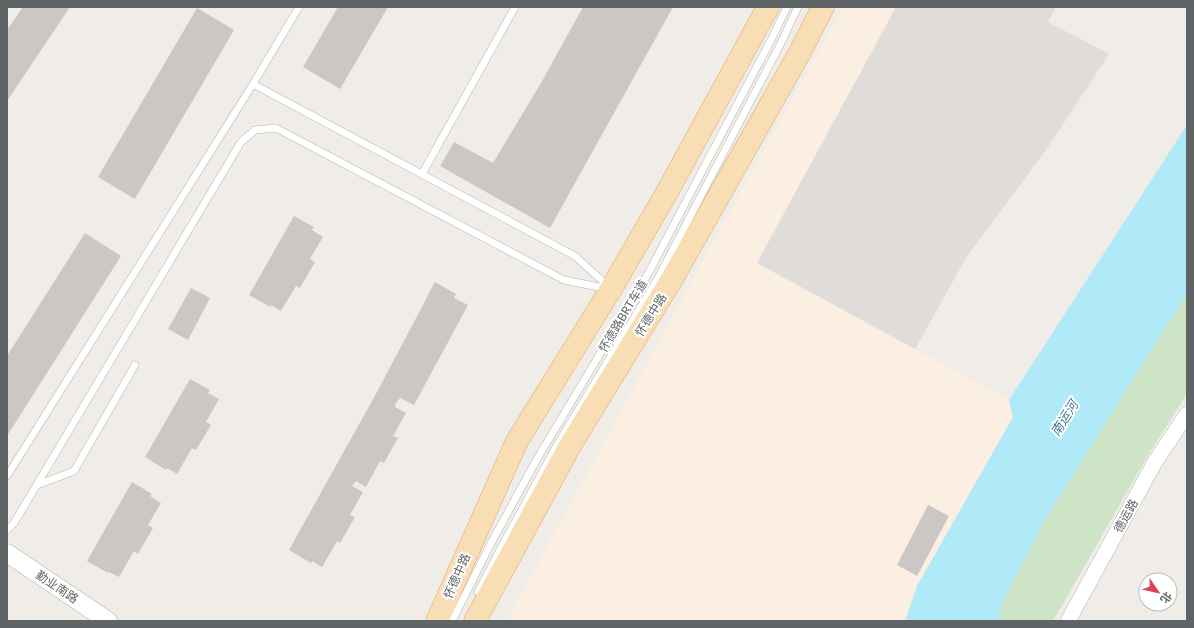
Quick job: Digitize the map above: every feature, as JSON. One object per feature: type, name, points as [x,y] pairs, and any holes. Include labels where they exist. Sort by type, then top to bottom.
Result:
[{"type":"main road","name":"怀德中路","points":[[437,621],[517,442],[611,289],[666,194],[768,7]]},
{"type":"main road","name":"怀德中路","points":[[474,611],[571,444],[672,279],[799,54],[823,7]]},
{"type":"street","name":"德运路","points":[[1068,621],[1155,462],[1187,414]]},
{"type":"street","name":"勤业南路","points":[[7,553],[108,621]]},
{"type":"lane","points":[[7,476],[253,84],[299,7]]},
{"type":"lane","points":[[422,174],[515,7]]},
{"type":"lane","name":"怀德路BRT车道","points":[[452,621],[489,547],[537,459],[649,272],[787,7]]},
{"type":"lane","name":"怀德路BRT车道","points":[[474,611],[502,546],[556,448],[658,278],[780,45],[798,7]]},
{"type":"lane","points":[[253,84],[575,256],[611,289]]},
{"type":"lane","points":[[7,530],[14,523],[37,485],[241,142],[255,130],[276,128],[564,280],[611,289]]},
{"type":"lane","points":[[37,485],[74,470],[135,364]]},
{"type":"shaded area","points":[[843,7],[896,7],[757,263],[1009,400],[1013,417],[917,586],[905,621],[506,621],[714,240]]},
{"type":"shaded area","points":[[896,7],[1056,7],[1048,22],[1109,54],[1048,147],[966,258],[915,349],[757,263]]},
{"type":"green space","points":[[1187,293],[1187,394],[1150,452],[1053,621],[997,621],[1004,599],[1046,518]]},
{"type":"water","name":"南运河","points":[[1187,125],[1187,293],[1046,518],[1004,599],[997,621],[905,621],[917,586],[1013,417],[1009,400]]},
{"type":"building","points":[[23,7],[70,7],[7,101],[7,30]]},
{"type":"building","points":[[338,7],[388,7],[340,89],[303,67]]},
{"type":"building","points":[[583,7],[673,7],[550,228],[440,166],[454,142],[493,163],[541,83]]},
{"type":"building","points":[[197,8],[234,30],[135,199],[98,177]]},
{"type":"building","points":[[294,216],[314,227],[312,230],[323,237],[310,259],[315,262],[300,288],[296,286],[281,311],[271,305],[270,307],[249,295]]},
{"type":"building","points":[[85,233],[121,256],[7,436],[7,356]]},
{"type":"building","points":[[435,282],[456,294],[454,298],[468,305],[414,405],[400,398],[396,403],[395,407],[406,413],[393,436],[398,438],[384,463],[380,461],[366,487],[356,481],[352,486],[363,492],[350,515],[355,517],[340,543],[337,541],[322,567],[312,561],[311,563],[289,550],[377,392]]},
{"type":"building","points":[[191,288],[210,298],[188,340],[168,329]]},
{"type":"building","points":[[190,379],[210,390],[208,393],[219,399],[206,422],[211,425],[196,450],[192,448],[177,474],[167,468],[166,470],[145,457]]},
{"type":"building","points":[[132,482],[152,494],[150,496],[161,503],[148,525],[153,528],[138,554],[134,551],[119,577],[109,572],[108,573],[87,561]]},
{"type":"building","points":[[928,505],[949,516],[917,576],[897,565]]}]
